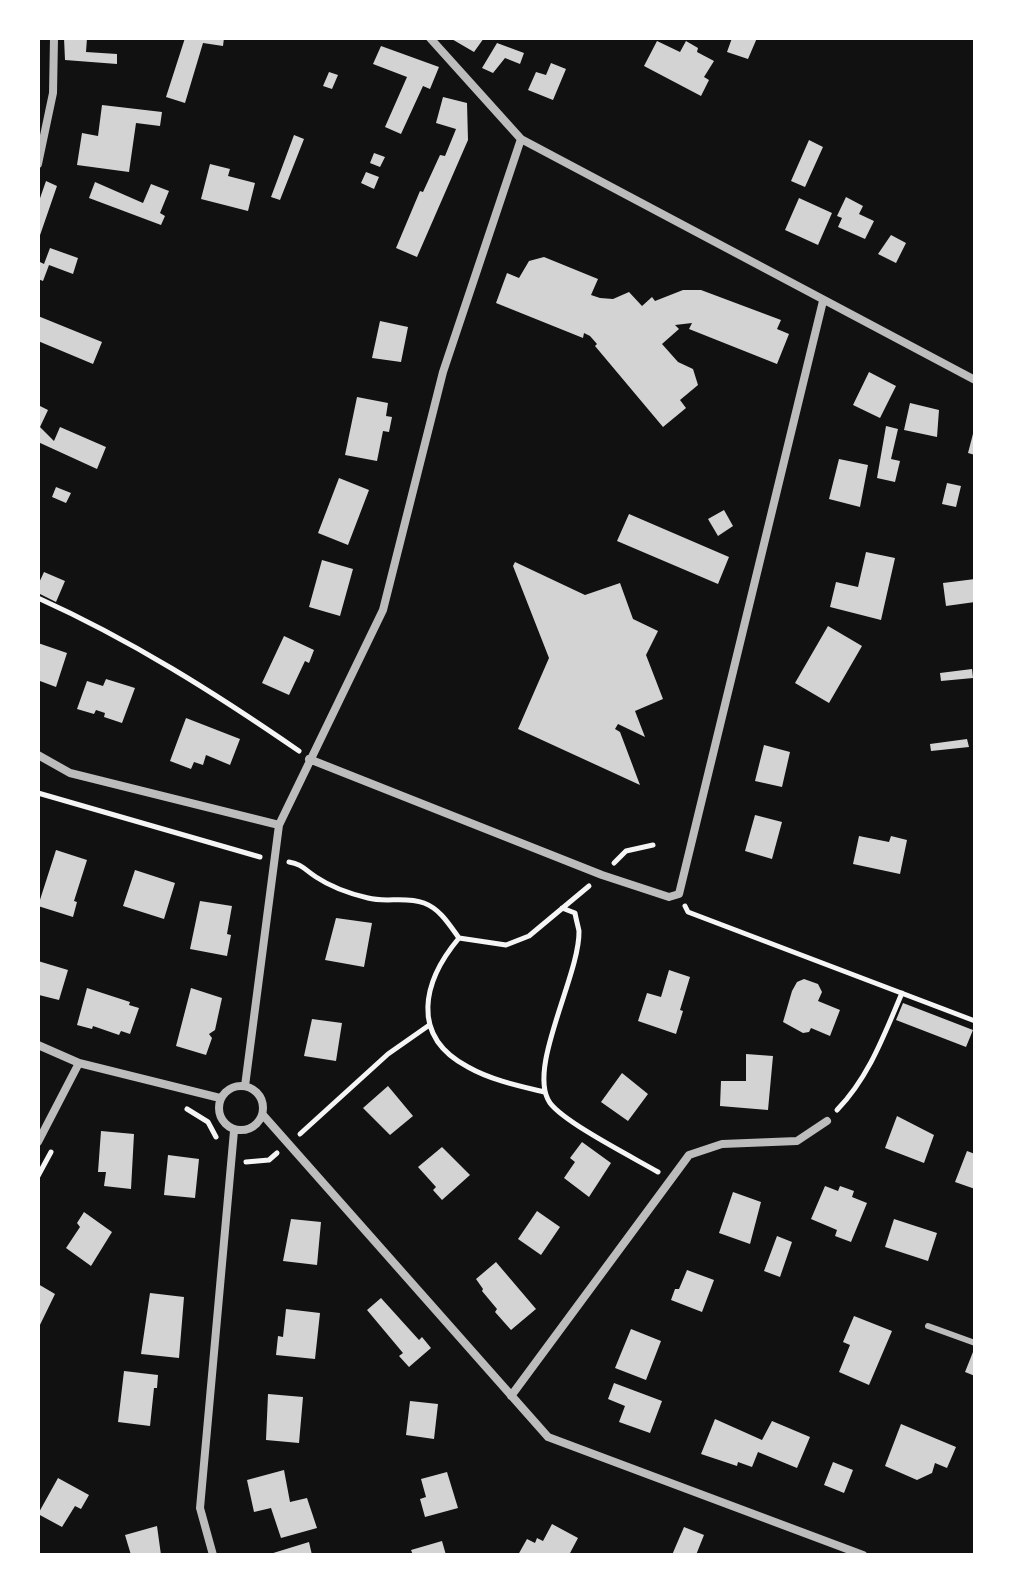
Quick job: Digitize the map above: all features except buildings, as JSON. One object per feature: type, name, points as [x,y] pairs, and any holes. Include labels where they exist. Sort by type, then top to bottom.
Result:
[{"type":"street","points":[[38,164],[53,93],[54,38]]},
{"type":"street","points":[[430,38],[521,139],[975,380]]},
{"type":"street","points":[[245,1086],[279,825],[383,610],[443,372],[521,139]]},
{"type":"street","points":[[309,759],[602,875],[669,897],[679,894],[823,301]]},
{"type":"street","points":[[38,755],[70,773],[279,825]]},
{"type":"street","points":[[38,1045],[79,1063],[220,1098]]},
{"type":"street","points":[[38,1142],[79,1063]]},
{"type":"street","points":[[234,1131],[220,1117],[220,1098],[231,1088],[245,1086],[260,1097],[263,1115],[548,1437],[863,1555]]},
{"type":"street","points":[[234,1131],[252,1129],[263,1115]]},
{"type":"street","points":[[511,1396],[689,1155],[722,1144],[797,1141],[827,1121]]},
{"type":"street","points":[[213,1555],[200,1508],[234,1131]]},
{"type":"lane","points":[[928,1326],[975,1343]]},
{"type":"path","points":[[38,598],[130,643],[219,696],[309,759]]},
{"type":"path","points":[[38,793],[149,827],[275,861],[301,864],[327,883],[371,900],[405,899],[426,904],[444,916],[459,938],[506,945],[529,936],[626,851],[653,845]]},
{"type":"path","points":[[679,894],[688,912],[975,1021]]},
{"type":"path","points":[[562,908],[575,913],[579,932],[551,1038],[544,1073],[544,1092],[552,1106],[585,1129],[671,1180]]},
{"type":"path","points":[[459,938],[441,960],[429,993],[428,1026],[443,1048],[467,1067],[544,1092]]},
{"type":"path","points":[[827,1121],[858,1089],[902,993]]}]
